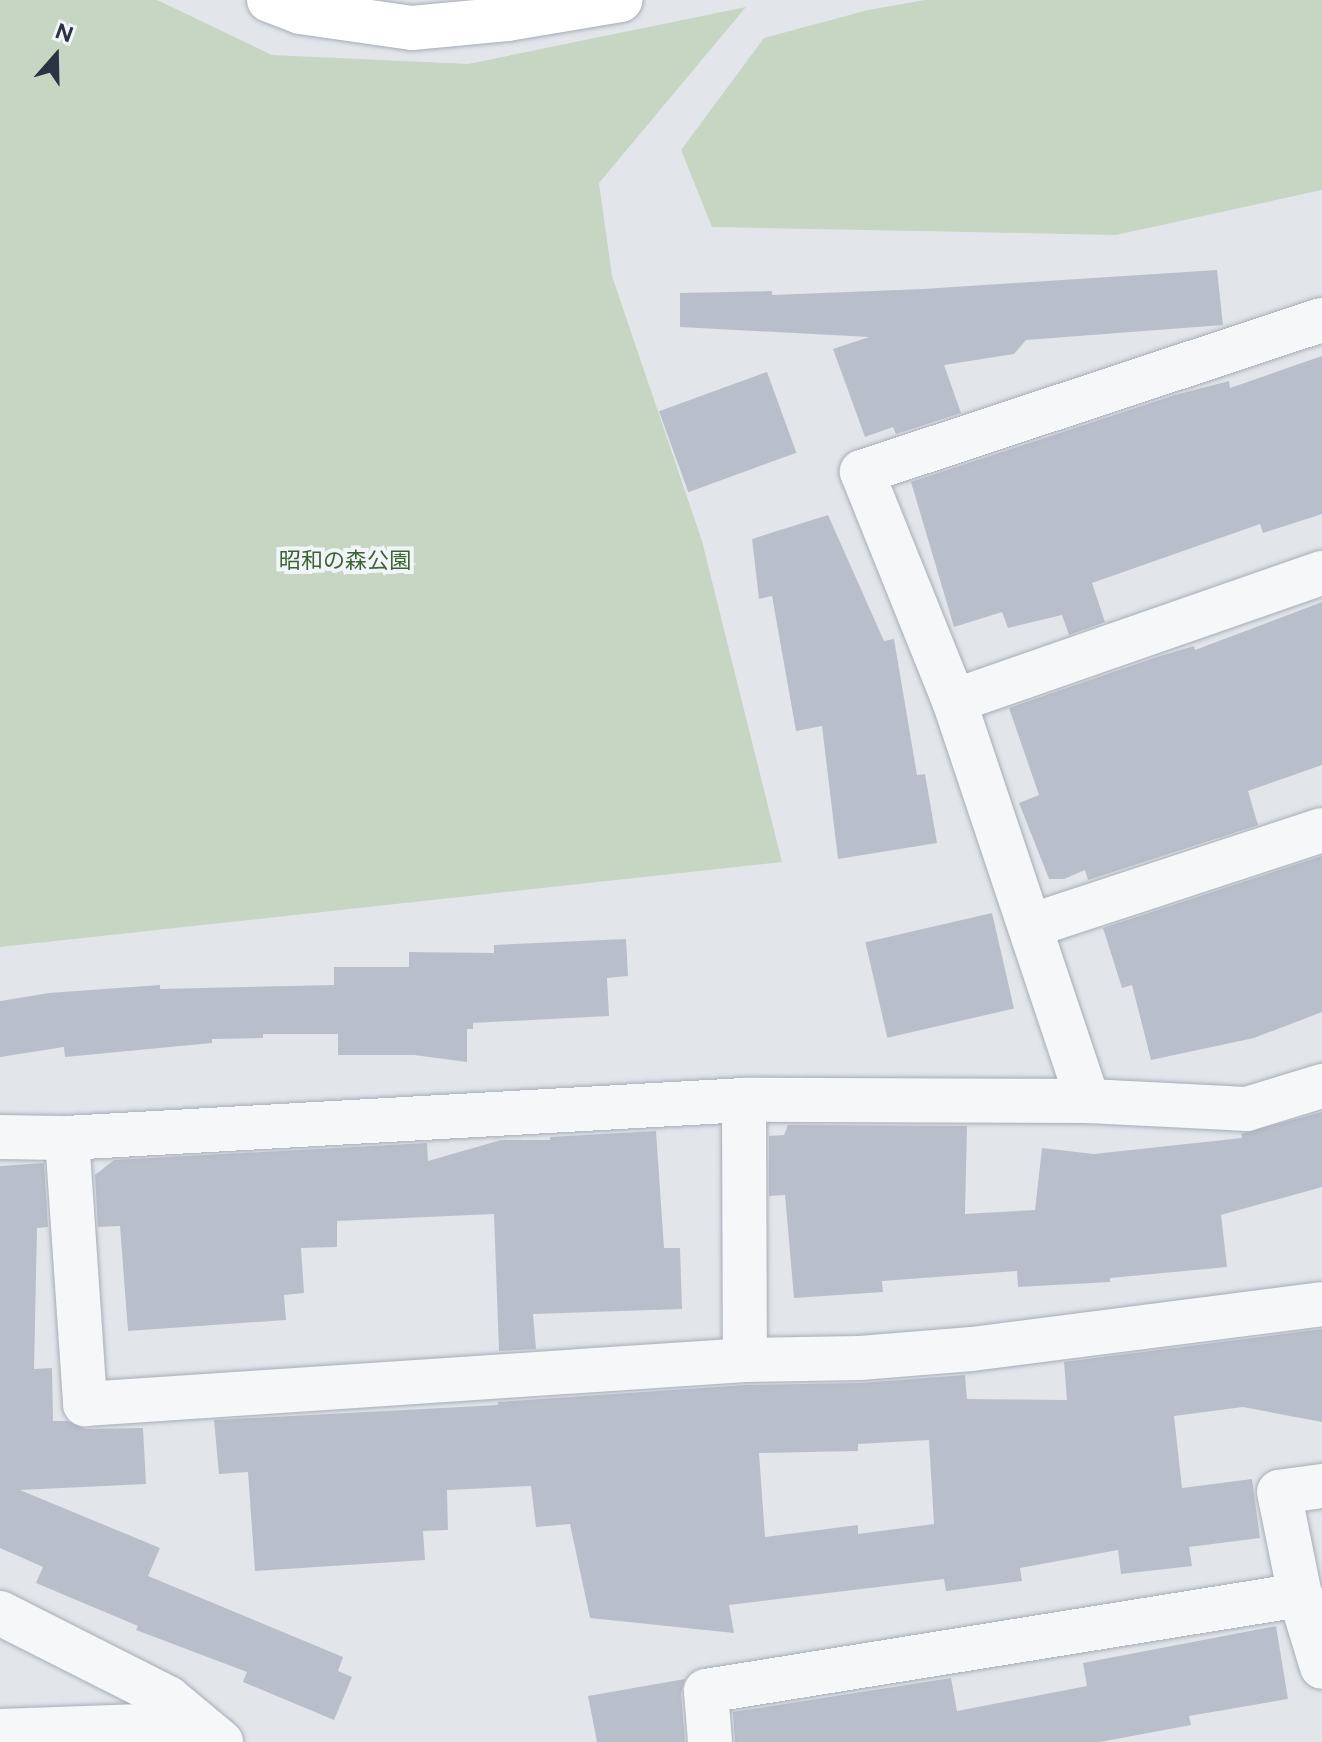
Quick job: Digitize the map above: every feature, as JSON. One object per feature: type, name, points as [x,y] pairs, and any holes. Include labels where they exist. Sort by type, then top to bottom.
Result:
[{"type":"street","points":[[269,0],[300,12],[412,28],[507,19],[620,0]]},
{"type":"street","points":[[1088,1101],[954,701],[862,472],[1322,320]]},
{"type":"street","points":[[954,701],[1322,573]]},
{"type":"street","points":[[1030,926],[1322,830]]},
{"type":"street","points":[[0,1137],[67,1138],[744,1100],[1088,1101],[1247,1109],[1322,1086]]},
{"type":"street","points":[[744,1100],[745,1360]]},
{"type":"street","points":[[67,1138],[85,1404],[745,1360],[860,1358],[972,1349],[1322,1304]]},
{"type":"street","points":[[1322,1486],[1279,1492],[1300,1595],[1322,1667]]},
{"type":"street","points":[[710,1742],[706,1691],[1300,1595]]},
{"type":"street","points":[[0,1613],[168,1698],[210,1733]]},
{"type":"street","points":[[0,1731],[210,1733]]},
{"type":"green space","name":"昭和の森公園","points":[[0,0],[157,0],[272,55],[468,64],[746,7],[599,183],[612,276],[702,541],[782,862],[0,947]]},
{"type":"green space","points":[[925,0],[1322,0],[1322,190],[1116,235],[712,227],[681,150],[764,38],[868,10]]},
{"type":"building","points":[[1217,270],[1223,325],[1026,340],[1014,354],[944,365],[961,413],[896,434],[893,427],[865,437],[833,349],[869,337],[680,327],[680,293],[772,291],[772,295],[923,289]]},
{"type":"building","points":[[1322,356],[1322,514],[1263,533],[1260,524],[1092,583],[1105,622],[1069,635],[1062,615],[1008,628],[1002,612],[954,627],[911,482],[1175,395],[1229,381],[1230,388]]},
{"type":"building","points":[[767,372],[796,453],[688,492],[659,411]]},
{"type":"building","points":[[828,515],[884,641],[894,639],[917,775],[925,774],[937,843],[838,859],[822,726],[796,731],[772,596],[759,599],[752,539]]},
{"type":"building","points":[[1322,602],[1322,765],[1248,791],[1258,825],[1088,880],[1085,870],[1064,879],[1049,879],[1019,803],[1039,795],[1009,708],[1157,657],[1194,646],[1195,650]]},
{"type":"building","points":[[1322,856],[1322,1012],[1254,1038],[1151,1060],[1132,985],[1122,988],[1103,928]]},
{"type":"building","points":[[992,913],[1014,1008],[887,1038],[865,942]]},
{"type":"building","points":[[626,939],[628,976],[607,978],[609,1016],[473,1023],[473,1029],[467,1029],[467,1062],[414,1055],[338,1055],[338,1034],[263,1034],[263,1038],[212,1039],[212,1043],[65,1057],[64,1047],[0,1057],[0,1001],[49,993],[160,985],[160,989],[334,985],[334,967],[409,967],[409,952],[494,953],[494,945]]},
{"type":"building","points":[[1322,1112],[1322,1187],[1221,1215],[1227,1267],[1110,1278],[1110,1282],[1018,1287],[1017,1271],[882,1281],[883,1292],[794,1298],[785,1195],[769,1196],[769,1136],[784,1135],[788,1125],[967,1126],[965,1214],[1035,1210],[1042,1148],[1094,1154],[1242,1138],[1241,1134]]},
{"type":"building","points":[[656,1131],[664,1248],[680,1248],[682,1309],[533,1314],[536,1349],[499,1351],[494,1214],[337,1221],[337,1247],[301,1248],[304,1293],[284,1295],[286,1320],[128,1331],[120,1226],[98,1227],[95,1175],[114,1160],[427,1143],[428,1161],[501,1140],[550,1140],[550,1137]]},
{"type":"building","points":[[44,1163],[48,1227],[37,1228],[34,1369],[52,1368],[53,1421],[68,1421],[86,1429],[143,1428],[146,1484],[20,1490],[160,1548],[148,1576],[343,1657],[338,1671],[352,1677],[334,1720],[243,1682],[247,1672],[136,1630],[138,1626],[36,1583],[43,1567],[0,1548],[0,1166]]},
{"type":"building","points":[[1322,1329],[1322,1422],[1243,1407],[1174,1416],[1182,1488],[1252,1479],[1260,1538],[1189,1547],[1192,1566],[1121,1574],[1118,1550],[1020,1568],[1022,1581],[946,1591],[944,1579],[729,1605],[734,1633],[590,1618],[570,1524],[536,1527],[531,1486],[447,1490],[448,1530],[423,1531],[425,1560],[255,1571],[248,1472],[219,1474],[214,1420],[498,1405],[498,1402],[746,1385],[861,1383],[965,1375],[967,1399],[1067,1400],[1064,1362]],"holes":[[[929,1440],[934,1524],[858,1534],[858,1525],[765,1537],[759,1453],[858,1451],[858,1444]]]},
{"type":"building","points":[[1276,1626],[1288,1699],[1189,1716],[1191,1725],[1100,1742],[735,1742],[733,1712],[951,1678],[957,1711],[1087,1686],[1083,1663]]},
{"type":"building","points":[[685,1679],[681,1693],[685,1742],[597,1742],[588,1696]]}]
